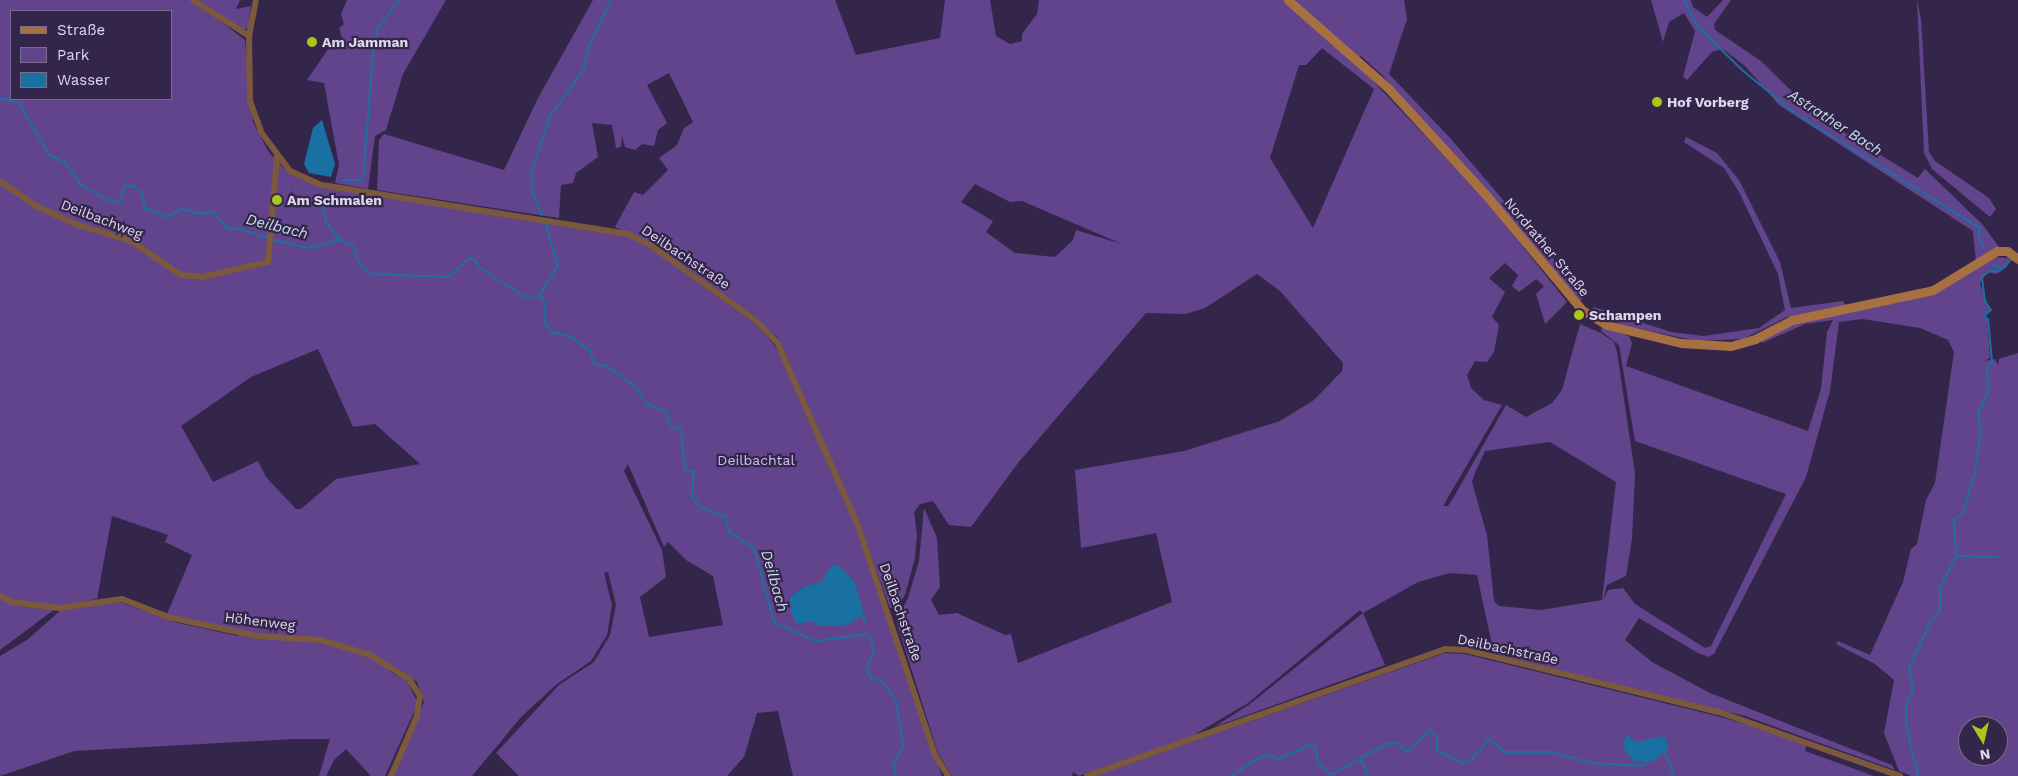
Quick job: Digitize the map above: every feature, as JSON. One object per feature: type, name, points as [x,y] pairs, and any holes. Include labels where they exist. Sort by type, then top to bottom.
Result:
[{"type":"main road","name":"Nordrather Straße","points":[[1288,0],[1388,88],[1486,195],[1582,310],[1607,325],[1681,344],[1732,346],[1755,339],[1792,320],[1933,290],[1997,251],[2007,251],[2018,259]]},
{"type":"street","points":[[193,0],[249,36]]},
{"type":"street","name":"Deilbachstraße","points":[[256,0],[249,36],[250,101],[261,132],[277,157],[290,171],[322,185],[628,234],[650,245],[755,320],[777,342],[801,389],[858,526],[934,755],[948,776]]},
{"type":"street","name":"Deilbachweg","points":[[0,181],[36,206],[78,225],[131,241],[181,275],[214,275],[268,262],[277,157]]},
{"type":"street","name":"Höhenweg","points":[[0,596],[12,602],[59,608],[122,598],[168,618],[257,636],[321,640],[370,655],[408,679],[420,696],[417,716],[390,776]]},
{"type":"street","name":"Deilbachstraße","points":[[1087,776],[1444,649],[1466,650],[1722,713],[1900,776]]},
{"type":"green space","name":"Deilbachtal","points":[[0,0],[240,0],[236,9],[251,6],[248,28],[244,30],[219,20],[245,40],[253,122],[268,151],[287,172],[318,185],[627,236],[654,251],[753,322],[773,343],[790,372],[858,532],[942,776],[793,776],[778,711],[757,713],[744,757],[727,776],[519,776],[496,753],[559,685],[594,662],[610,635],[616,605],[608,572],[604,573],[612,605],[607,635],[591,661],[557,684],[522,716],[472,776],[393,776],[424,702],[417,682],[392,666],[389,671],[407,681],[418,703],[385,776],[371,776],[346,749],[334,760],[326,776],[319,776],[330,739],[295,739],[74,751],[0,776],[0,656],[27,640],[61,610],[120,602],[174,622],[238,636],[239,631],[167,614],[192,555],[165,542],[168,535],[112,516],[97,599],[60,606],[14,601],[0,594]],"holes":[[[318,349],[353,427],[375,424],[420,464],[336,479],[301,509],[296,509],[266,477],[258,461],[213,482],[181,426],[251,377]],[[628,464],[664,547],[668,542],[686,560],[713,576],[723,625],[649,637],[640,597],[666,577],[662,550],[624,471]]]},
{"type":"green space","points":[[347,0],[446,0],[403,74],[386,130],[375,136],[368,189],[335,183],[339,165],[324,83],[307,80],[333,42],[343,40],[339,28],[344,24],[341,14]]},
{"type":"green space","points":[[593,0],[835,0],[856,55],[940,38],[945,0],[990,0],[996,36],[1010,44],[1022,41],[1022,34],[1037,14],[1039,0],[1404,0],[1407,19],[1389,74],[1451,139],[1585,296],[1580,301],[1382,75],[1361,56],[1354,61],[1483,197],[1567,302],[1545,324],[1536,294],[1544,286],[1536,279],[1519,292],[1512,286],[1518,275],[1505,263],[1489,278],[1505,292],[1492,317],[1499,325],[1494,352],[1487,362],[1475,361],[1467,375],[1471,388],[1484,400],[1502,405],[1443,506],[1448,506],[1455,495],[1506,405],[1526,417],[1552,403],[1562,390],[1580,324],[1601,333],[1614,342],[1617,352],[1635,473],[1632,539],[1626,576],[1607,585],[1603,600],[1608,590],[1623,588],[1635,604],[1705,648],[1711,646],[1786,494],[1635,441],[1619,345],[1601,331],[1602,327],[1629,336],[1632,343],[1626,366],[1808,431],[1821,389],[1827,332],[1833,320],[1805,324],[1762,343],[1761,340],[1795,323],[1934,294],[1993,257],[2010,258],[2007,267],[1997,274],[1987,272],[1980,284],[1990,310],[1983,316],[1987,319],[1990,358],[1985,361],[1995,359],[1998,365],[1999,359],[2018,353],[2018,776],[1911,776],[1899,771],[1884,733],[1894,680],[1875,664],[1836,644],[1838,641],[1870,655],[1903,582],[1911,549],[1917,544],[1926,500],[1935,483],[1954,352],[1948,340],[1920,328],[1862,319],[1839,322],[1830,391],[1806,477],[1714,654],[1708,657],[1698,653],[1639,618],[1625,640],[1652,662],[1710,693],[1892,765],[1895,770],[1745,716],[1494,654],[1477,575],[1450,573],[1418,582],[1363,613],[1360,610],[1248,703],[1192,736],[1079,776],[1073,772],[1072,776],[952,776],[938,753],[896,621],[908,598],[919,561],[924,508],[937,538],[940,587],[931,600],[939,615],[957,613],[1005,635],[1011,634],[1018,663],[1172,602],[1156,533],[1081,548],[1075,470],[1184,451],[1280,421],[1314,400],[1342,371],[1343,363],[1280,291],[1257,274],[1205,308],[1185,314],[1146,313],[1018,463],[971,527],[949,525],[933,501],[920,504],[914,512],[917,535],[915,558],[905,595],[897,607],[890,608],[860,525],[779,339],[756,318],[652,243],[615,227],[634,192],[643,195],[668,170],[659,158],[677,145],[684,128],[693,122],[669,73],[647,85],[667,123],[658,130],[654,146],[642,144],[635,150],[625,147],[622,136],[621,147],[616,148],[612,125],[592,123],[598,157],[576,173],[573,183],[561,185],[559,218],[377,190],[379,140],[384,134],[504,170],[538,98]],"holes":[[[1322,48],[1374,89],[1313,228],[1270,158],[1299,65],[1306,65]],[[975,184],[1010,202],[1022,201],[1122,244],[1076,230],[1073,240],[1055,257],[1015,253],[986,232],[993,221],[961,202]],[[1550,442],[1616,482],[1602,600],[1541,610],[1499,606],[1494,601],[1487,535],[1472,482],[1474,475],[1485,451]]]},
{"type":"green space","points":[[1651,0],[1691,0],[1693,7],[1707,17],[1723,0],[1731,0],[1714,24],[1715,30],[1761,61],[1816,115],[1918,178],[1925,169],[1983,225],[1999,247],[1976,261],[1973,231],[1779,105],[1746,67],[1723,49],[1712,52],[1687,80],[1683,77],[1695,31],[1684,13],[1669,22],[1663,42]]},
{"type":"green space","points":[[1917,0],[1921,19],[1929,152],[1935,161],[1989,198],[1996,209],[1990,217],[1932,169],[1924,153]]},
{"type":"green space","points":[[1686,137],[1717,153],[1739,180],[1780,262],[1791,308],[1843,301],[1846,305],[1787,317],[1743,339],[1697,341],[1622,325],[1591,310],[1594,307],[1671,332],[1704,336],[1759,328],[1785,310],[1778,274],[1739,192],[1724,168],[1684,142]]},
{"type":"green space","points":[[0,598],[55,609],[0,650]]},
{"type":"green space","points":[[1363,613],[1385,665],[1214,727],[1250,704]]},
{"type":"green space","points":[[1445,653],[1465,654],[1721,717],[1807,743],[1805,751],[1874,776],[1095,776]]},
{"type":"water","points":[[322,120],[335,164],[331,177],[309,173],[304,164],[313,128]]},
{"type":"water","points":[[838,564],[855,583],[864,615],[846,625],[820,626],[812,621],[797,624],[791,613],[790,597],[804,587],[822,582],[830,567]]},
{"type":"water","points":[[1628,734],[1635,742],[1664,736],[1669,748],[1652,762],[1633,761],[1622,745]]},
{"type":"waterway","points":[[343,180],[363,180],[373,53],[378,28],[400,0]]},
{"type":"waterway","points":[[542,215],[533,195],[531,174],[550,116],[584,69],[589,46],[611,0]]},
{"type":"waterway","name":"Astrather Bach","points":[[1684,0],[1698,27],[1742,70],[1796,114],[1980,228],[1979,237],[1983,248]]},
{"type":"waterway","name":"Deilbach","points":[[0,98],[19,103],[49,155],[66,163],[81,185],[110,201],[120,202],[125,186],[133,186],[141,192],[145,208],[167,217],[183,209],[199,214],[213,212],[228,229],[241,229],[268,238]]},
{"type":"waterway","points":[[321,199],[326,223],[340,239]]},
{"type":"waterway","points":[[539,296],[558,266],[545,222]]},
{"type":"waterway","name":"Deilbach","points":[[273,240],[308,248],[341,240],[353,245],[360,266],[372,274],[449,277],[468,259],[474,259],[480,268],[527,298],[539,296],[544,300],[545,323],[551,332],[572,337],[590,351],[594,363],[608,367],[634,386],[647,404],[667,412],[670,426],[681,429],[685,470],[694,472],[692,497],[702,508],[725,517],[729,532],[754,548],[774,622],[815,641],[869,634],[874,651],[866,671],[871,678],[883,682],[896,701],[903,746],[893,765],[896,776]]},
{"type":"waterway","points":[[1918,776],[1906,723],[1906,708],[1913,689],[1909,669],[1931,620],[1940,611],[1940,588],[1956,556],[1954,520],[1963,513],[1975,472],[1981,431],[1978,413],[1988,393],[1987,368],[1992,362],[1988,319],[1984,316],[1991,310],[1985,302],[1982,277],[1990,271],[1999,271],[2012,259]]},
{"type":"waterway","points":[[1992,264],[2001,268]]},
{"type":"waterway","points":[[1956,556],[1997,557]]},
{"type":"waterway","name":"Deilbach","points":[[864,615],[864,622]]},
{"type":"waterway","name":"Deilbach","points":[[1231,776],[1260,757],[1269,755],[1279,759],[1309,745],[1315,747],[1318,763],[1331,775],[1386,744],[1397,743],[1407,752],[1430,730],[1437,736],[1437,751],[1463,763],[1472,759],[1489,739],[1504,752],[1550,752],[1592,763],[1642,766],[1646,763]]},
{"type":"waterway","name":"Deilbach","points":[[1664,750],[1674,776]]},
{"type":"waterway","points":[[1360,758],[1369,776]]},
{"type":"place","name":"Am Jamman","points":[[312,42]]},
{"type":"place","name":"Hof Vorberg","points":[[1657,102]]},
{"type":"place","name":"Am Schmalen","points":[[277,200]]},
{"type":"place","name":"Schampen","points":[[1579,315]]}]
